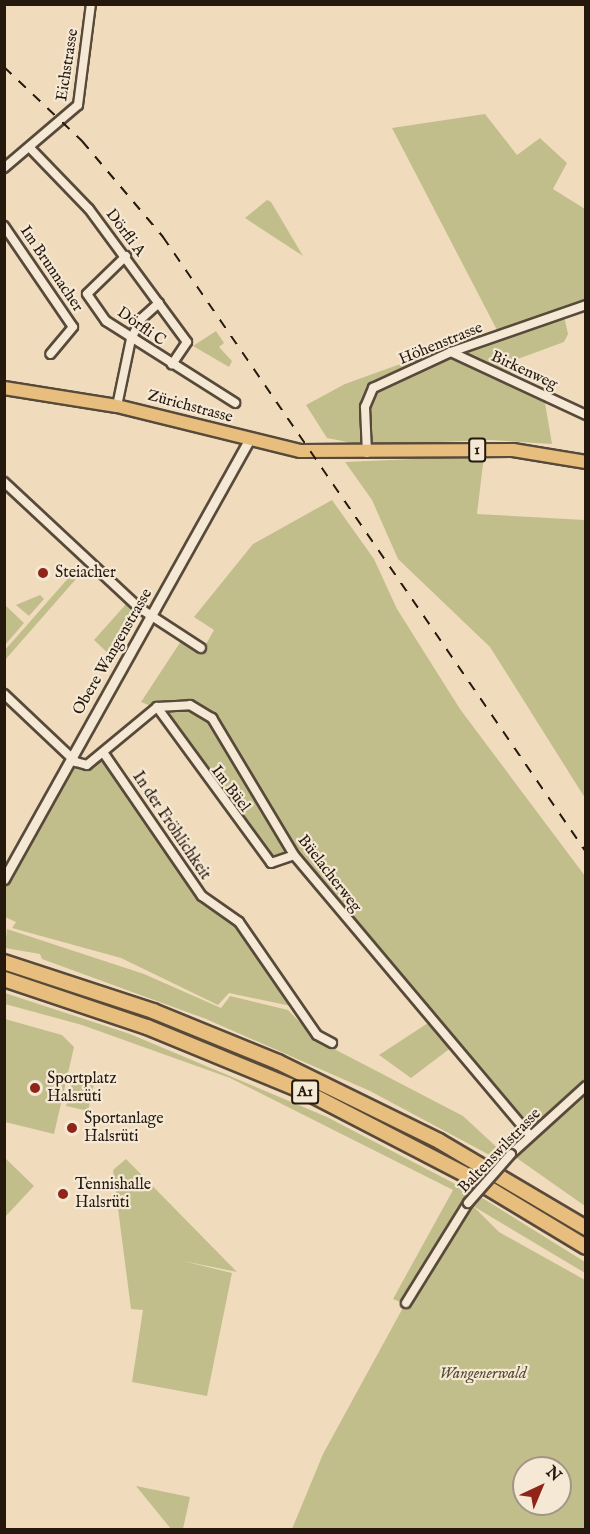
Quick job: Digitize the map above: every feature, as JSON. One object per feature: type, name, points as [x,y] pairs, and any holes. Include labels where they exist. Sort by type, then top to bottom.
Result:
[{"type":"highway","name":"A1","points":[[4,962],[153,1011],[278,1062],[439,1141],[585,1228]]},
{"type":"highway","name":"A1","points":[[4,980],[147,1027],[302,1090],[431,1155],[585,1247]]},
{"type":"main road","name":"Zürichstrasse","points":[[4,388],[117,406],[249,440],[367,454]]},
{"type":"main road","name":"1","points":[[367,454],[513,450],[585,462]]},
{"type":"street","name":"Eichstrasse","points":[[4,168],[31,149],[78,105],[91,4]]},
{"type":"street","name":"Dörfli A","points":[[31,149],[126,256],[187,342],[172,364]]},
{"type":"street","name":"Im Brunnacher","points":[[4,226],[73,327],[50,354]]},
{"type":"street","name":"Dörfli C","points":[[126,256],[87,294],[106,321],[235,403]]},
{"type":"street","points":[[117,406],[131,339],[141,319],[159,303]]},
{"type":"street","name":"Höhenstrasse","points":[[367,454],[365,407],[373,388],[451,352],[585,305]]},
{"type":"street","name":"Birkenweg","points":[[451,352],[585,415]]},
{"type":"street","name":"Obere Wangenstrasse","points":[[4,879],[249,440]]},
{"type":"street","points":[[4,482],[150,617],[201,648]]},
{"type":"street","points":[[4,694],[72,757],[87,765],[105,755],[157,707]]},
{"type":"street","name":"Büelacherweg","points":[[157,707],[190,705],[212,718],[294,855],[530,1135]]},
{"type":"street","name":"Im Büel","points":[[157,707],[271,863],[294,855]]},
{"type":"street","name":"In der Fröhlichkeit","points":[[105,755],[202,896],[239,922],[316,1035],[332,1043]]},
{"type":"street","name":"Baltenswilstrasse","points":[[406,1303],[468,1203],[530,1135],[585,1086]]},
{"type":"green space","points":[[485,114],[517,155],[540,138],[567,163],[553,189],[585,209],[585,301],[498,332],[392,128]]},
{"type":"green space","points":[[267,200],[271,202],[303,256],[245,218]]},
{"type":"green space","points":[[564,316],[568,334],[564,342],[515,360],[508,381],[544,397],[552,444],[490,440],[362,445],[327,438],[306,405],[345,384],[439,350],[451,352]]},
{"type":"green space","points":[[216,331],[224,343],[219,347],[232,361],[229,367],[193,346]]},
{"type":"green space","points":[[484,456],[477,514],[585,520],[585,798],[490,647],[398,559],[372,500],[345,462]]},
{"type":"green space","points":[[332,500],[374,559],[397,609],[460,709],[585,876],[585,1206],[511,1154],[530,1136],[294,855],[275,864],[199,771],[163,711],[141,702],[185,635],[205,646],[214,630],[194,617],[253,544]]},
{"type":"green space","points":[[71,575],[76,579],[5,660],[5,650]]},
{"type":"green space","points":[[40,595],[44,599],[29,616],[16,605]]},
{"type":"green space","points":[[127,603],[139,616],[115,660],[94,640]]},
{"type":"green space","points":[[5,605],[24,623],[5,645]]},
{"type":"green space","points":[[105,755],[202,896],[239,922],[291,1006],[229,993],[218,1005],[121,958],[12,928],[16,922],[5,917],[5,879],[70,763],[88,765]]},
{"type":"green space","points":[[7,929],[144,974],[221,1008],[230,996],[288,1010],[317,1040],[463,1116],[502,1152],[497,1159],[370,1091],[206,1019],[42,959],[40,954],[5,948]]},
{"type":"green space","name":"Wangenerwald","points":[[5,993],[130,1034],[327,1117],[484,1199],[585,1262],[585,1273],[473,1206],[499,1232],[585,1280],[585,1529],[292,1529],[323,1454],[405,1304],[393,1299],[453,1190],[230,1078],[82,1025],[5,1004]]},
{"type":"green space","name":"Sportplatz Halsrüti","points":[[5,1019],[62,1035],[74,1047],[54,1134],[5,1122]]},
{"type":"green space","points":[[431,1021],[452,1047],[411,1078],[379,1055]]},
{"type":"green space","points":[[75,1074],[95,1079],[88,1111],[66,1106]]},
{"type":"green space","points":[[4,1157],[34,1186],[5,1217],[4,1217]]},
{"type":"green space","points":[[126,1159],[237,1272],[183,1261],[232,1273],[207,1396],[132,1382],[143,1310],[131,1309],[113,1170]]},
{"type":"green space","points":[[136,1486],[190,1497],[183,1529],[171,1529]]},
{"type":"railway","points":[[4,67],[82,141],[163,237],[586,852]]},
{"type":"place","name":"Steiacher","points":[[43,573]]},
{"type":"place","name":"Sportplatz Halsrüti","points":[[35,1088]]},
{"type":"place","name":"Sportanlage Halsrüti","points":[[72,1128]]},
{"type":"place","name":"Tennishalle Halsrüti","points":[[63,1194]]}]
